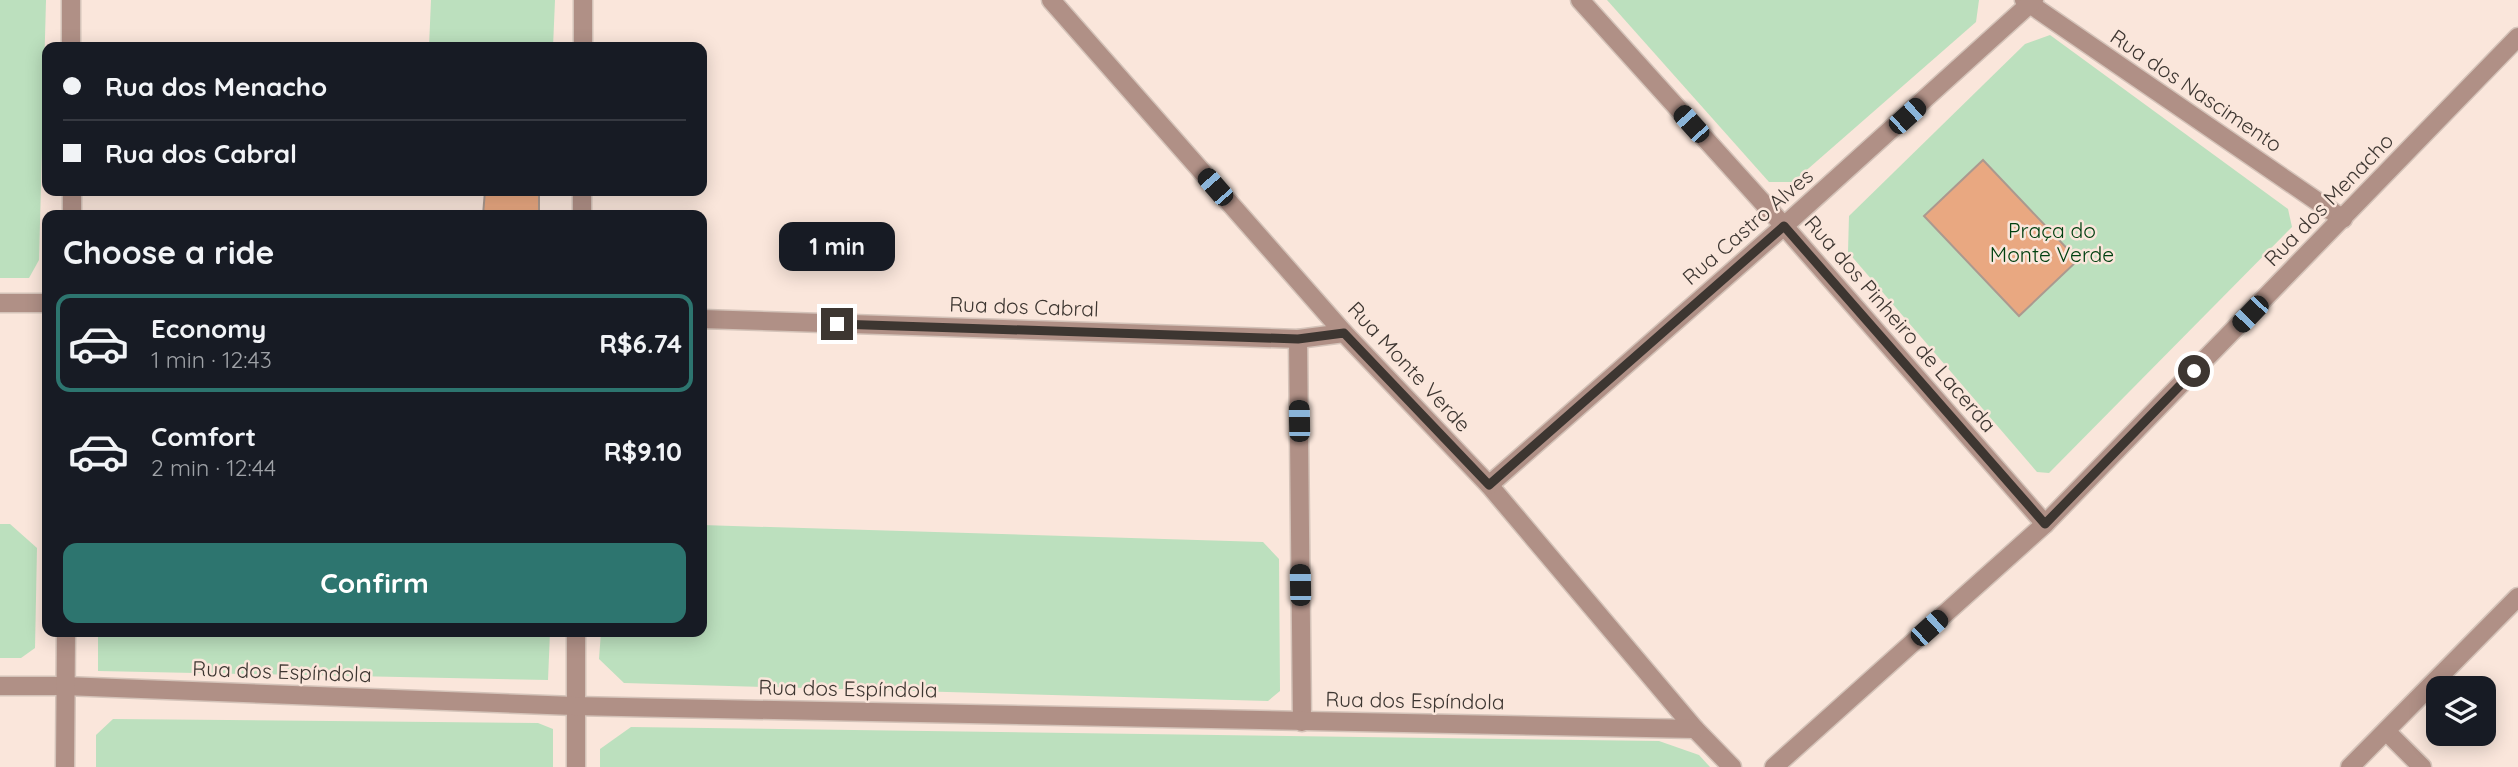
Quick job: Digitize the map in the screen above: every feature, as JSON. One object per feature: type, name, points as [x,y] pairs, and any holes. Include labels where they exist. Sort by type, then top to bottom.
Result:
[{"type":"street","points":[[71,0],[71,42]]},
{"type":"street","points":[[583,0],[583,42]]},
{"type":"street","name":"Rua Monte Verde","points":[[1051,0],[1344,333],[1489,485],[1695,729],[1732,767]]},
{"type":"street","name":"Rua dos Pinheiro de Lacerda","points":[[1580,0],[1784,226],[2045,524]]},
{"type":"street","name":"Rua Castro Alves","points":[[1489,485],[1784,226],[2029,2]]},
{"type":"street","name":"Rua dos Nascimento","points":[[2029,2],[2343,219]]},
{"type":"street","name":"Rua dos Menacho","points":[[1774,767],[2045,524],[2518,37]]},
{"type":"street","points":[[0,303],[42,303]]},
{"type":"street","name":"Rua dos Cabral","points":[[707,319],[1298,339],[1344,333]]},
{"type":"street","points":[[1298,339],[1302,722]]},
{"type":"street","points":[[2350,767],[2518,597]]},
{"type":"street","points":[[65,767],[66,637]]},
{"type":"street","points":[[576,637],[576,767]]},
{"type":"street","name":"Rua dos Espíndola","points":[[0,686],[65,686],[574,706],[1695,729]]},
{"type":"street","points":[[2387,732],[2422,767]]},
{"type":"green space","points":[[0,0],[46,0],[45,42],[42,42],[39,260],[29,278],[0,278]]},
{"type":"green space","points":[[431,0],[555,0],[553,42],[429,42]]},
{"type":"green space","points":[[1607,0],[1979,0],[1976,22],[1793,182],[1769,182]]},
{"type":"green space","name":"Praça do Monte Verde","points":[[2050,35],[2288,209],[2292,227],[2049,473],[2037,472],[1848,252],[1849,216],[2025,44]]},
{"type":"green space","points":[[0,524],[10,524],[37,548],[35,648],[21,658],[0,658]]},
{"type":"green space","points":[[707,525],[1263,542],[1279,559],[1280,691],[1268,701],[624,683],[599,659],[601,637],[707,637]]},
{"type":"green space","points":[[98,637],[550,637],[548,680],[98,671]]},
{"type":"green space","points":[[113,719],[538,723],[553,729],[553,767],[96,767],[96,735]]},
{"type":"green space","points":[[631,727],[1659,741],[1699,755],[1710,767],[600,767],[600,749]]},
{"type":"building","points":[[1983,160],[2078,260],[2019,316],[1924,216]]},
{"type":"building","points":[[485,196],[539,196],[539,210],[483,210]]},
{"type":"route","points":[[837,324],[1298,339],[1344,333],[1489,485],[1784,226],[2045,524],[2194,371]]}]
